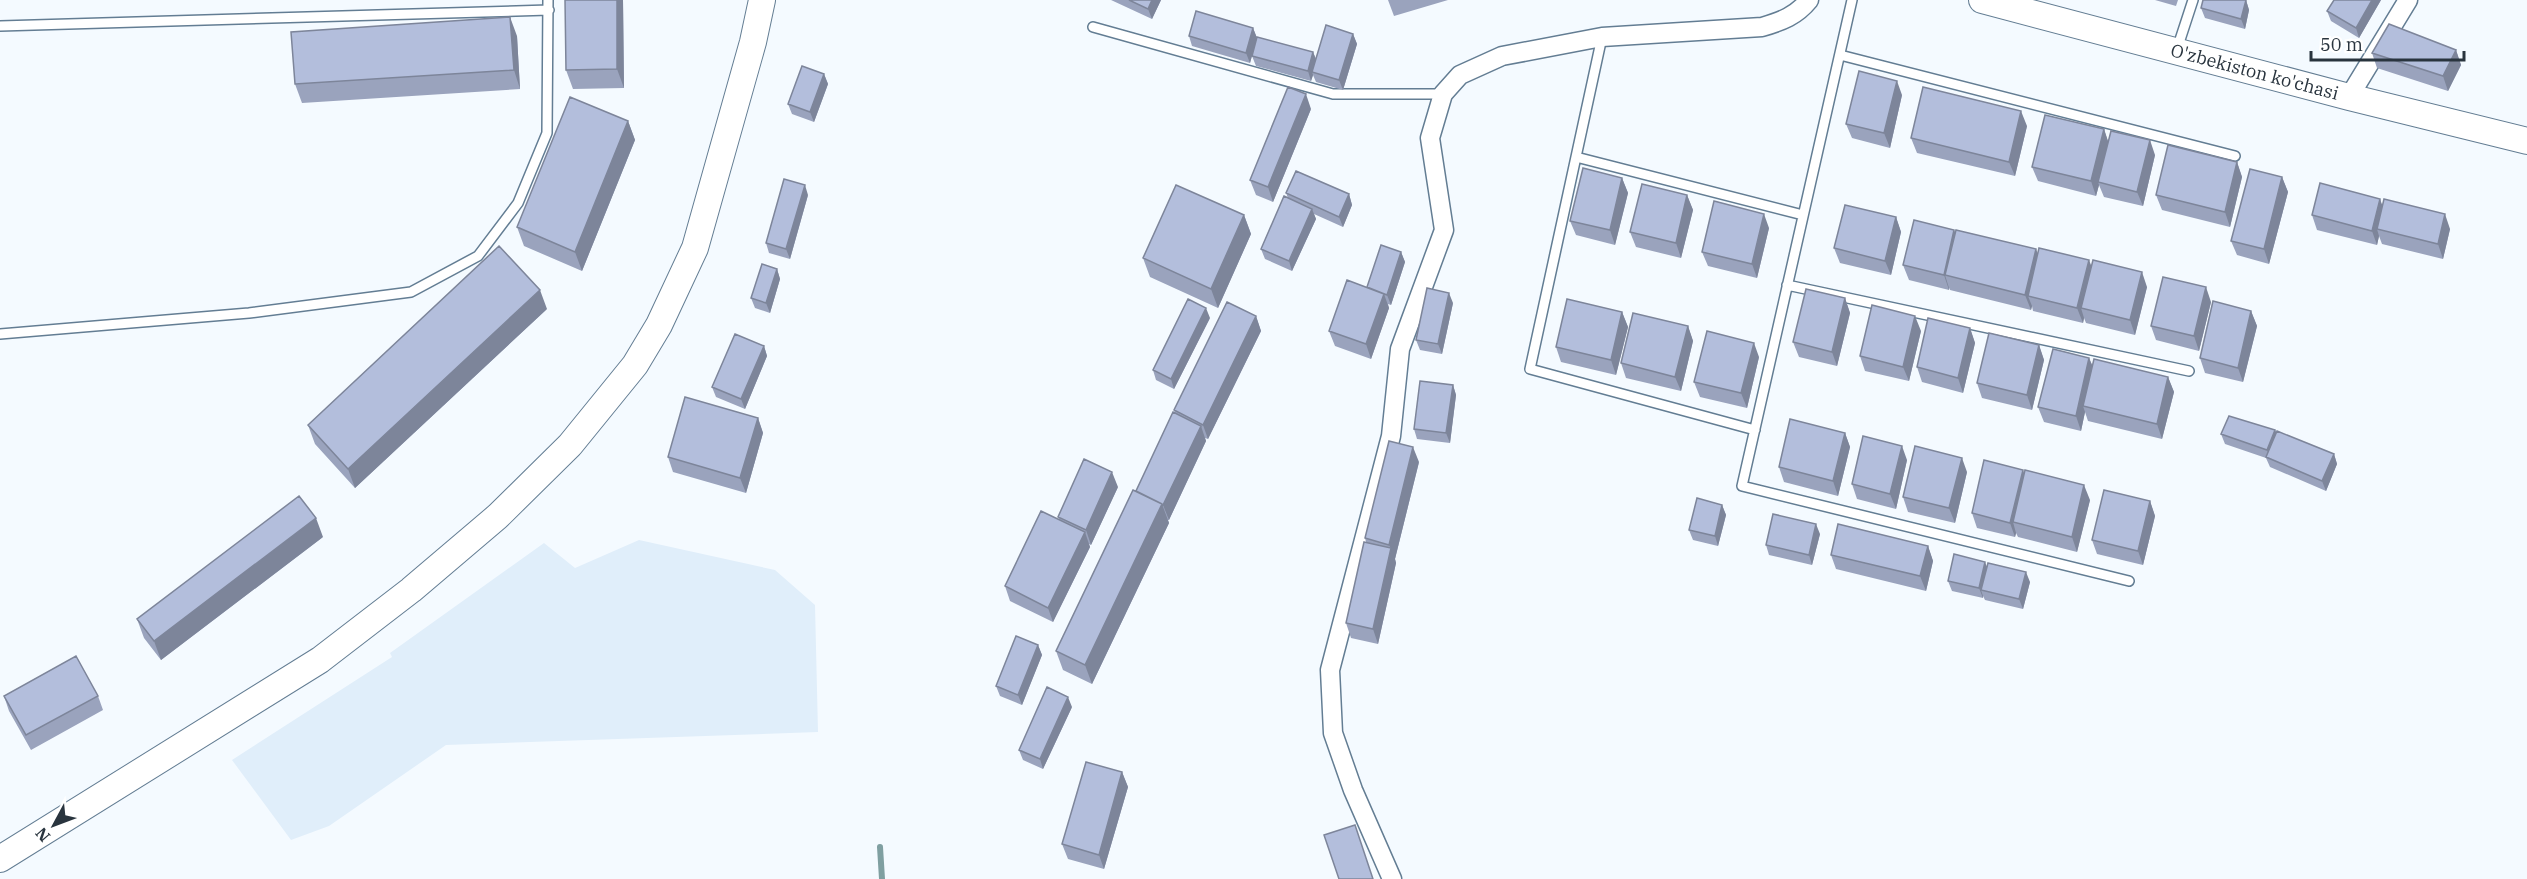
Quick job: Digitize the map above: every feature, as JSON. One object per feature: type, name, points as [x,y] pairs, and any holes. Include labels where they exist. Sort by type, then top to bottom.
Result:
[{"type":"main road","points":[[0,859],[320,660],[411,590],[498,516],[570,445],[635,365],[658,325],[695,248],[750,53],[762,0]]},
{"type":"main road","name":"O'zbekiston ko'chasi","points":[[1982,0],[2349,97],[2527,141]]},
{"type":"street","points":[[1392,879],[1353,790],[1333,734],[1330,670],[1391,436],[1400,350],[1444,230],[1430,138],[1443,94],[1460,75],[1502,56],[1602,37],[1762,27],[1785,21],[1796,14],[1809,0]]},
{"type":"street","points":[[2349,97],[2408,0]]},
{"type":"lane","points":[[1852,0],[1742,486],[2130,581]]},
{"type":"lane","points":[[2176,51],[2193,0]]},
{"type":"lane","points":[[0,26],[549,5],[547,133],[518,203],[478,256],[411,292],[249,313],[0,334]]},
{"type":"lane","points":[[1093,27],[1333,94],[1443,94]]},
{"type":"lane","points":[[1602,37],[1530,369],[1755,430]]},
{"type":"lane","points":[[1840,55],[2235,156]]},
{"type":"lane","points":[[1576,157],[1803,215]]},
{"type":"lane","points":[[1787,285],[2189,371]]},
{"type":"shaded area","points":[[639,540],[775,570],[815,605],[818,732],[446,745],[329,826],[291,840],[232,760],[392,657],[390,653],[544,543],[575,568]]},
{"type":"building","points":[[565,0],[617,0],[617,69],[566,70]]},
{"type":"building","points":[[1129,0],[1152,0],[1148,9]]},
{"type":"building","points":[[2203,0],[2246,0],[2241,19],[2201,8]]},
{"type":"building","points":[[2334,0],[2372,0],[2356,28],[2327,11]]},
{"type":"building","points":[[1196,11],[1253,28],[1246,53],[1189,36]]},
{"type":"building","points":[[510,17],[514,70],[295,84],[291,32]]},
{"type":"building","points":[[2389,24],[2456,50],[2443,76],[2372,53]]},
{"type":"building","points":[[1326,25],[1353,34],[1339,80],[1312,72]]},
{"type":"building","points":[[1257,37],[1313,52],[1308,71],[1252,56]]},
{"type":"building","points":[[802,66],[824,74],[810,112],[788,104]]},
{"type":"building","points":[[1859,71],[1897,81],[1884,133],[1846,124]]},
{"type":"building","points":[[1288,87],[1306,94],[1268,187],[1250,180]]},
{"type":"building","points":[[1923,87],[2021,111],[2009,162],[1911,138]]},
{"type":"building","points":[[570,97],[628,121],[575,252],[517,227]]},
{"type":"building","points":[[2045,115],[2104,129],[2091,181],[2032,167]]},
{"type":"building","points":[[2111,131],[2150,140],[2137,192],[2098,182]]},
{"type":"building","points":[[2168,145],[2237,162],[2225,212],[2156,195]]},
{"type":"building","points":[[1583,168],[1622,178],[1610,230],[1570,221]]},
{"type":"building","points":[[2250,169],[2282,177],[2264,249],[2231,241]]},
{"type":"building","points":[[1296,171],[1349,194],[1339,217],[1286,193]]},
{"type":"building","points":[[784,179],[805,185],[786,249],[766,243]]},
{"type":"building","points":[[2320,183],[2380,199],[2372,231],[2312,215]]},
{"type":"building","points":[[1642,184],[1687,195],[1676,243],[1630,232]]},
{"type":"building","points":[[1176,185],[1244,215],[1211,289],[1143,258]]},
{"type":"building","points":[[1284,196],[1312,209],[1289,261],[1261,249]]},
{"type":"building","points":[[2384,199],[2445,214],[2438,244],[2377,229]]},
{"type":"building","points":[[1714,201],[1764,214],[1752,264],[1702,252]]},
{"type":"building","points":[[1845,205],[1896,217],[1885,261],[1834,248]]},
{"type":"building","points":[[1914,220],[1954,230],[1944,275],[1903,265]]},
{"type":"building","points":[[1956,230],[2036,249],[2025,295],[1945,275]]},
{"type":"building","points":[[1381,245],[1401,252],[1387,295],[1367,287]]},
{"type":"building","points":[[499,246],[540,290],[348,469],[308,425]]},
{"type":"building","points":[[2039,248],[2089,260],[2077,308],[2028,296]]},
{"type":"building","points":[[2093,260],[2142,272],[2130,320],[2081,308]]},
{"type":"building","points":[[762,264],[777,269],[766,303],[751,298]]},
{"type":"building","points":[[2163,277],[2206,287],[2194,336],[2151,326]]},
{"type":"building","points":[[1347,280],[1384,294],[1366,344],[1329,331]]},
{"type":"building","points":[[1427,288],[1449,293],[1438,344],[1416,340]]},
{"type":"building","points":[[1806,289],[1845,298],[1832,352],[1793,342]]},
{"type":"building","points":[[1188,299],[1206,308],[1171,379],[1153,370]]},
{"type":"building","points":[[1567,299],[1622,312],[1611,360],[1556,347]]},
{"type":"building","points":[[2213,301],[2251,311],[2238,368],[2200,358]]},
{"type":"building","points":[[1227,302],[1256,316],[1203,425],[1174,410]]},
{"type":"building","points":[[1872,305],[1915,316],[1903,367],[1860,356]]},
{"type":"building","points":[[1633,313],[1688,326],[1675,377],[1621,363]]},
{"type":"building","points":[[1928,318],[1970,328],[1958,378],[1917,367]]},
{"type":"building","points":[[1707,331],[1754,343],[1741,393],[1694,382]]},
{"type":"building","points":[[1989,333],[2039,345],[2027,395],[1977,383]]},
{"type":"building","points":[[735,334],[764,346],[741,399],[712,387]]},
{"type":"building","points":[[2053,349],[2089,358],[2076,416],[2038,407]]},
{"type":"building","points":[[2094,359],[2168,377],[2157,424],[2083,406]]},
{"type":"building","points":[[1420,381],[1453,385],[1446,433],[1414,429]]},
{"type":"building","points":[[685,397],[758,418],[740,478],[668,457]]},
{"type":"building","points":[[1173,412],[1201,426],[1163,505],[1136,491]]},
{"type":"building","points":[[2229,416],[2275,430],[2267,450],[2221,434]]},
{"type":"building","points":[[1790,419],[1845,433],[1833,481],[1779,467]]},
{"type":"building","points":[[2277,431],[2334,454],[2322,481],[2266,457]]},
{"type":"building","points":[[1863,436],[1902,446],[1890,494],[1852,484]]},
{"type":"building","points":[[1389,441],[1413,447],[1389,545],[1365,538]]},
{"type":"building","points":[[1915,446],[1962,458],[1949,508],[1903,497]]},
{"type":"building","points":[[1084,459],[1112,472],[1086,530],[1058,517]]},
{"type":"building","points":[[1984,460],[2023,470],[2010,523],[1972,513]]},
{"type":"building","points":[[2025,470],[2084,485],[2072,537],[2013,522]]},
{"type":"building","points":[[1133,490],[1162,504],[1085,665],[1056,651]]},
{"type":"building","points":[[2104,490],[2150,501],[2138,551],[2092,540]]},
{"type":"building","points":[[299,496],[316,518],[154,641],[137,619]]},
{"type":"building","points":[[1697,498],[1722,505],[1715,536],[1689,530]]},
{"type":"building","points":[[1041,511],[1085,532],[1048,608],[1005,586]]},
{"type":"building","points":[[1773,514],[1816,524],[1809,555],[1766,545]]},
{"type":"building","points":[[1838,524],[1928,546],[1920,576],[1831,555]]},
{"type":"building","points":[[1364,542],[1391,548],[1373,629],[1346,623]]},
{"type":"building","points":[[1954,554],[1985,562],[1979,588],[1948,581]]},
{"type":"building","points":[[1988,563],[2026,572],[2019,599],[1981,590]]},
{"type":"building","points":[[1016,636],[1038,645],[1018,695],[996,686]]},
{"type":"building","points":[[76,656],[98,696],[26,735],[4,696]]},
{"type":"building","points":[[1047,687],[1068,697],[1040,759],[1019,750]]},
{"type":"building","points":[[1086,762],[1122,772],[1099,855],[1062,844]]},
{"type":"building","points":[[1355,825],[1373,879],[1339,879],[1324,835]]},
{"type":"waterway","points":[[880,847],[882,879]]}]
